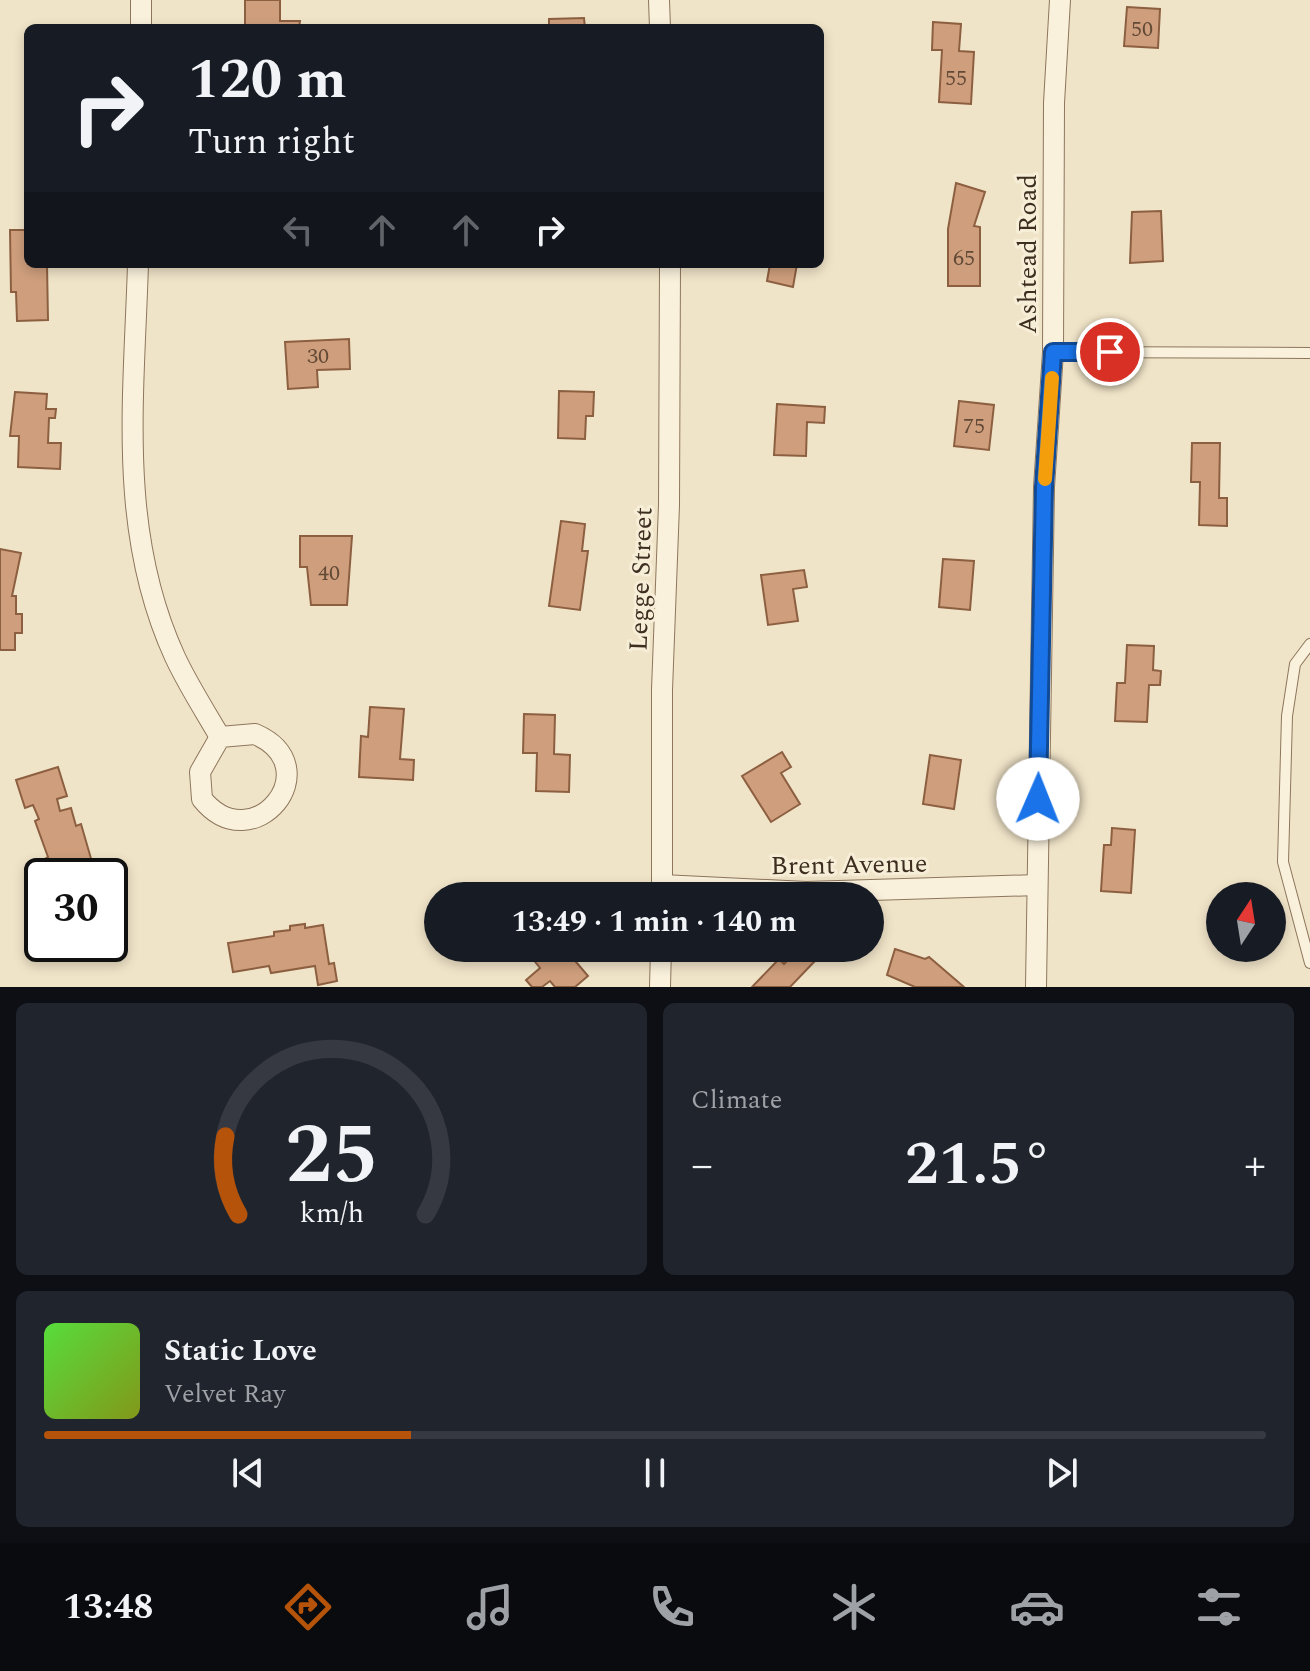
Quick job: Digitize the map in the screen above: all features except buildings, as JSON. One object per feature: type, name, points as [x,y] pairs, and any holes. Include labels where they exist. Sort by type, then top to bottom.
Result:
[{"type":"street","points":[[141,0],[141,24]]},
{"type":"street","points":[[659,0],[660,24]]},
{"type":"street","name":"Ashtead Road","points":[[1036,987],[1044,487],[1053,352],[1054,103],[1060,0]]},
{"type":"street","points":[[138,268],[131,420],[137,528],[151,590],[166,634],[220,737]]},
{"type":"street","name":"Legge Street","points":[[662,882],[662,690],[669,505],[670,268]]},
{"type":"street","points":[[255,734],[280,753],[285,764],[285,790],[269,811],[237,820],[218,814],[202,799],[200,772],[220,737],[255,734]]},
{"type":"street","name":"Brent Avenue","points":[[884,890],[1037,885]]},
{"type":"street","points":[[660,987],[661,962]]},
{"type":"lane","points":[[1053,352],[1310,353]]},
{"type":"lane","points":[[1310,644],[1295,664],[1287,716],[1283,862],[1310,963]]},
{"type":"slow traffic","points":[[1045,479],[1052,378]]},
{"type":"route","points":[[1038,799],[1044,487],[1053,352],[1110,352]]}]
